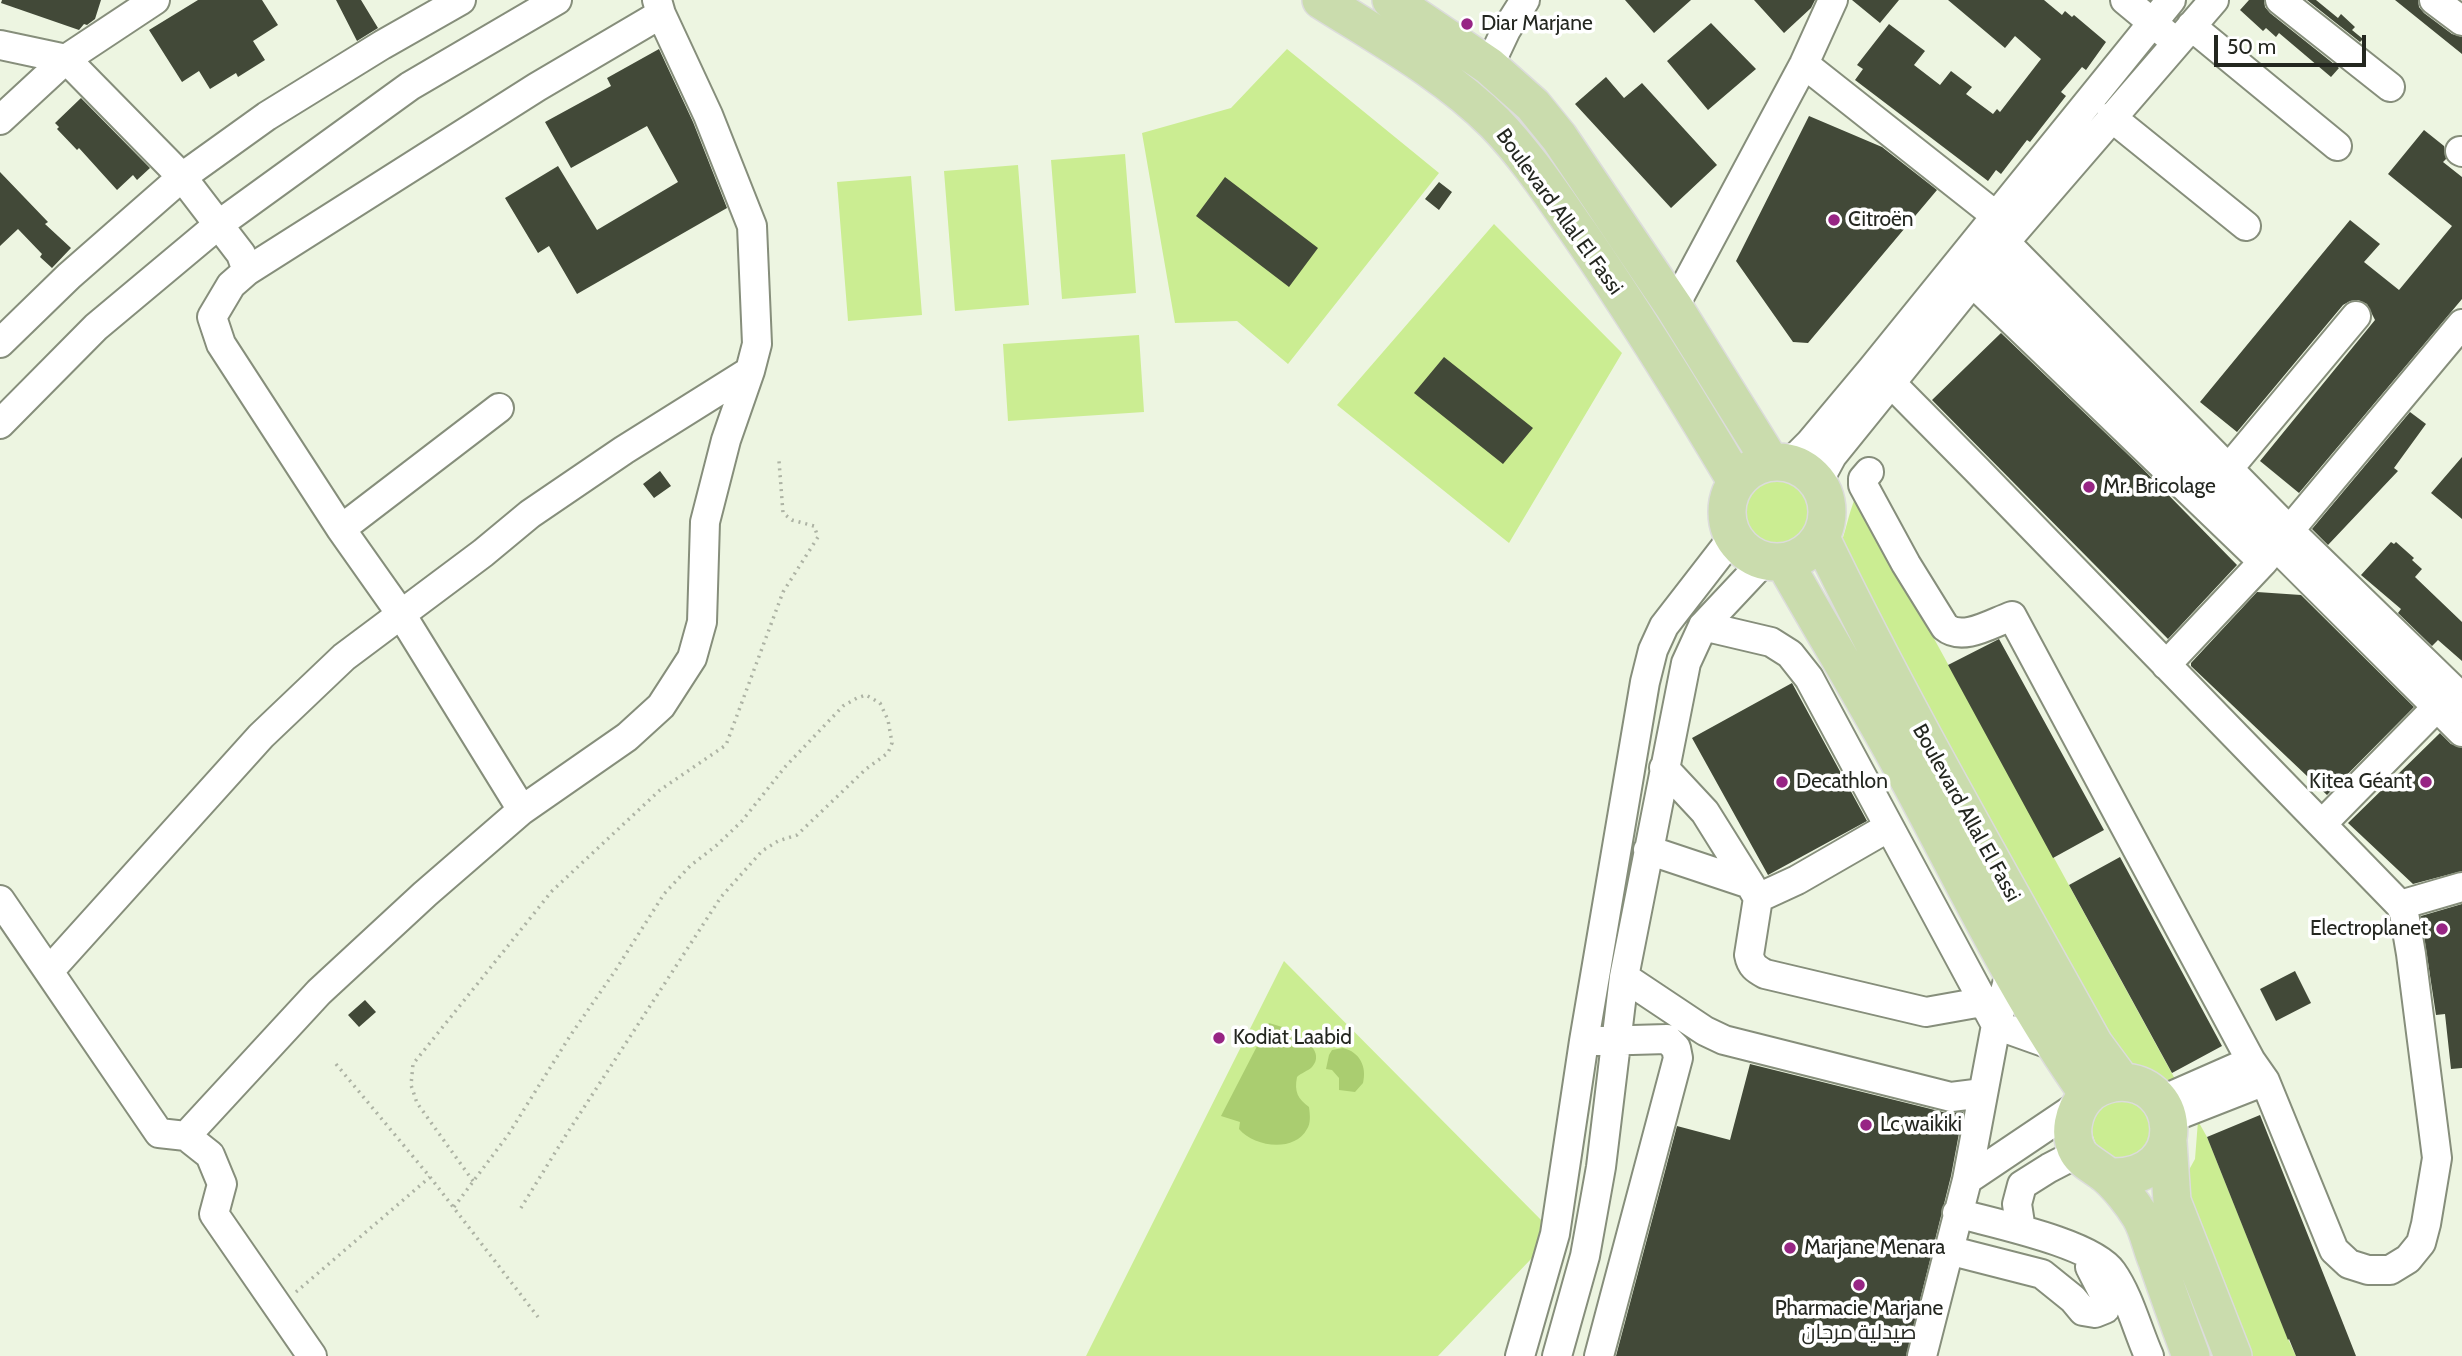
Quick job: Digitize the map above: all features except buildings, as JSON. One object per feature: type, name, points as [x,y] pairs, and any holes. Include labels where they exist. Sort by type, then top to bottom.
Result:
[{"type":"main road","name":"Boulevard Allal El Fassi","points":[[1321,0],[1465,95],[1505,135],[1550,192],[1603,267],[1666,363],[1736,481]]},
{"type":"main road","name":"Boulevard Allal El Fassi","points":[[1391,0],[1489,66],[1533,105],[1559,137],[1674,307],[1793,469]]},
{"type":"main road","points":[[1793,469],[1825,495],[1828,509],[1821,538],[1798,558],[1774,561],[1741,548],[1727,523],[1729,494],[1736,481],[1746,471],[1793,469]]},
{"type":"main road","name":"Boulevard Allal El Fassi","points":[[1821,538],[1939,764],[2087,1032],[2122,1082]]},
{"type":"main road","name":"Boulevard Allal El Fassi","points":[[1774,561],[1878,726],[2010,973],[2084,1099]]},
{"type":"main road","points":[[2191,1356],[2140,1216],[2109,1177],[2078,1153],[2073,1137],[2074,1120],[2084,1099],[2104,1085],[2122,1082],[2137,1084],[2149,1091],[2165,1121],[2172,1201],[2233,1356]]},
{"type":"main road","points":[[2109,1177],[2128,1178],[2146,1171],[2160,1159],[2165,1121]]},
{"type":"street","points":[[0,120],[66,59],[155,0]]},
{"type":"street","points":[[0,343],[69,276],[182,177],[267,116],[461,0]]},
{"type":"street","points":[[0,424],[96,327],[218,225],[410,86],[557,0]]},
{"type":"street","points":[[1489,66],[1506,30],[1525,0]]},
{"type":"street","points":[[1674,307],[1804,64],[1833,0]]},
{"type":"street","points":[[2125,0],[2162,11],[2183,35],[2337,146]]},
{"type":"street","points":[[1881,376],[1987,245],[2110,117],[2214,0]]},
{"type":"street","points":[[2280,0],[2390,87]]},
{"type":"street","points":[[186,1136],[319,992],[425,894],[522,810],[628,737],[661,706],[692,658],[702,622],[705,522],[726,440],[757,344],[752,226],[708,115],[659,7],[247,271],[232,285],[212,317],[221,344],[341,529],[401,614],[522,810]]},
{"type":"street","points":[[1793,469],[1832,456],[1881,376],[1987,245],[2162,11]]},
{"type":"street","points":[[0,45],[66,59],[182,177],[241,254],[247,271]]},
{"type":"street","points":[[1804,64],[1987,245],[2277,547],[2450,703],[2462,732]]},
{"type":"street","points":[[2110,117],[2246,226]]},
{"type":"street","points":[[1987,245],[2229,468],[2277,547]]},
{"type":"street","points":[[2229,468],[2356,316]]},
{"type":"street","points":[[2166,665],[2277,547],[2462,324]]},
{"type":"street","points":[[50,970],[261,736],[344,657],[483,553],[530,514],[624,450],[750,371]]},
{"type":"street","points":[[1869,472],[1863,479],[1863,485],[1945,627],[1953,634],[1963,634],[2012,617],[2258,1071],[2334,1250],[2349,1264],[2368,1270],[2390,1270],[2408,1259],[2421,1243],[2437,1158],[2411,954],[2404,913],[2400,905],[1881,376]]},
{"type":"street","points":[[341,529],[499,408]]},
{"type":"street","points":[[1520,1356],[1555,1234],[1584,1041],[1645,682],[1653,650],[1664,626],[1733,537]]},
{"type":"street","points":[[1557,1356],[1585,1255],[1601,1167],[1624,977],[1686,663],[1703,626],[1774,561]]},
{"type":"street","points":[[1703,626],[1771,642],[1790,654],[1810,678],[1989,1014]]},
{"type":"street","points":[[2322,824],[2450,703]]},
{"type":"street","points":[[1856,763],[1878,726]]},
{"type":"street","points":[[1664,768],[1704,811],[1754,891],[1749,955],[1750,963],[1756,970],[1926,1012],[1989,1014],[2055,1046]]},
{"type":"street","points":[[1648,850],[1754,891],[1797,880],[1889,827]]},
{"type":"street","points":[[2400,905],[2462,887]]},
{"type":"street","points":[[0,900],[159,1133],[186,1136],[210,1154],[222,1184],[214,1214],[312,1356]]},
{"type":"street","points":[[1922,1356],[1956,1213],[1967,1180],[1983,1093],[1989,1014],[2010,973]]},
{"type":"street","points":[[1624,977],[1705,1031],[1724,1040],[1951,1097],[1983,1093]]},
{"type":"street","points":[[1584,1041],[1667,1039],[1676,1048],[1678,1058],[1599,1356]]},
{"type":"street","points":[[2165,1121],[2258,1071]]},
{"type":"street","points":[[1967,1180],[2084,1099]]},
{"type":"street","points":[[2021,1230],[2017,1204],[2022,1185],[2078,1153]]},
{"type":"street","points":[[1956,1213],[2021,1230],[2082,1251],[2101,1261],[2121,1288],[2149,1356]]},
{"type":"street","points":[[1948,1250],[2042,1274],[2073,1299],[2083,1311],[2095,1313],[2105,1309],[2105,1296],[2082,1251]]},
{"type":"path","points":[[473,1181],[417,1103],[411,1085],[413,1064],[552,891],[660,790],[726,745],[783,592],[818,537],[814,526],[792,520],[783,513],[779,461]]},
{"type":"path","points":[[454,1207],[508,1135],[664,894],[690,866],[742,821],[785,767],[843,706],[866,695],[880,703],[888,720],[892,743],[888,752],[866,769],[797,835],[778,841],[762,851],[728,889],[519,1211]]},
{"type":"path","points":[[335,1064],[454,1207],[538,1317]]},
{"type":"path","points":[[279,1307],[430,1178]]},
{"type":"shaded area","points":[[1287,49],[1439,173],[1288,364],[1237,321],[1175,323],[1142,133],[1231,108]]},
{"type":"shaded area","points":[[1125,154],[1136,293],[1062,299],[1051,160]]},
{"type":"shaded area","points":[[1018,165],[1029,305],[955,311],[944,171]]},
{"type":"shaded area","points":[[911,176],[922,315],[848,321],[837,182]]},
{"type":"shaded area","points":[[1494,224],[1622,353],[1509,543],[1337,405]]},
{"type":"shaded area","points":[[1139,335],[1144,412],[1008,421],[1003,344]]},
{"type":"shaded area","points":[[1769,475],[1783,475],[1795,480],[1805,490],[1810,509],[1805,528],[1795,538],[1783,543],[1769,543],[1757,538],[1747,528],[1742,516],[1742,502],[1747,490],[1757,480]]},
{"type":"shaded area","points":[[1856,496],[2181,1090],[2160,1077],[2121,1069],[1838,551]]},
{"type":"shaded area","points":[[1284,961],[1555,1234],[1438,1356],[1086,1356]]},
{"type":"shaded area","points":[[1269,1023],[1292,1030],[1289,1036],[1307,1042],[1316,1056],[1312,1067],[1297,1077],[1296,1082],[1298,1095],[1309,1107],[1308,1127],[1301,1137],[1293,1142],[1274,1145],[1254,1140],[1239,1129],[1240,1122],[1221,1116]]},
{"type":"shaded area","points":[[1343,1048],[1354,1053],[1363,1066],[1363,1083],[1355,1092],[1339,1090],[1339,1078],[1332,1070],[1326,1069],[1332,1050]]},
{"type":"shaded area","points":[[2124,1093],[2161,1125],[2142,1158],[2113,1159],[2100,1150],[2093,1136],[2092,1120],[2099,1106]]},
{"type":"shaded area","points":[[2198,1121],[2207,1137],[2296,1356],[2248,1356],[2179,1188],[2195,1159]]},
{"type":"place","name":"Diar Marjane","points":[[1467,24]]},
{"type":"place","name":"Citroën","points":[[1834,220]]},
{"type":"place","name":"Mr. Bricolage","points":[[2089,487]]},
{"type":"place","name":"Decathlon","points":[[1782,782]]},
{"type":"place","name":"Kitea Géant","points":[[2426,782]]},
{"type":"place","name":"Electroplanet","points":[[2442,929]]},
{"type":"place","name":"Kodiat Laabid","points":[[1219,1038]]},
{"type":"place","name":"Lc waikiki","points":[[1866,1125]]},
{"type":"place","name":"Marjane Menara","points":[[1790,1248]]},
{"type":"place","name":"Pharmacie Marjane صيدلية مرجان","points":[[1859,1285]]}]
